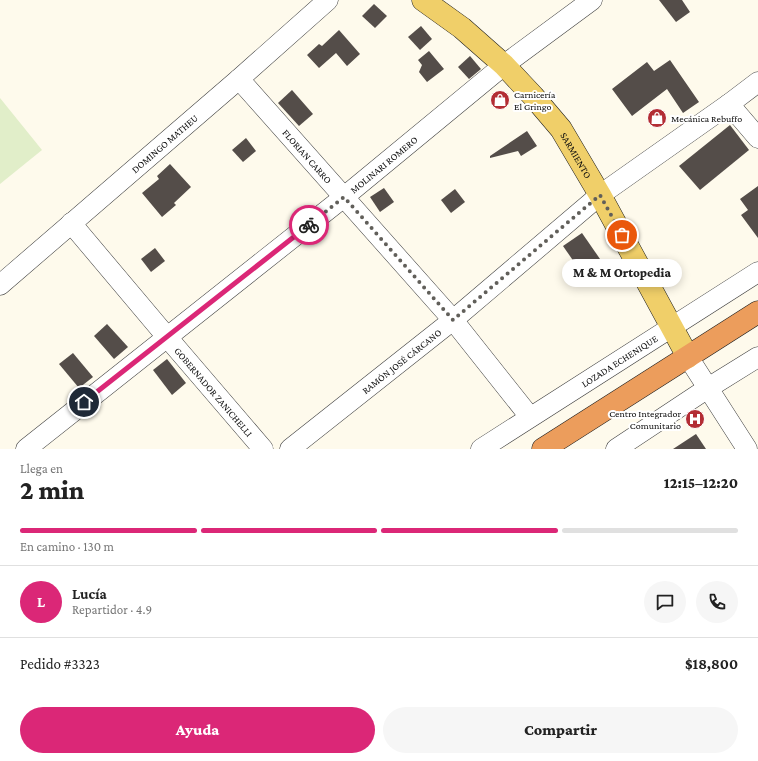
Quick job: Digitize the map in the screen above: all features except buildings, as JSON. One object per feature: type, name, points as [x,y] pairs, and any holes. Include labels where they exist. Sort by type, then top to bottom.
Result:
[{"type":"highway","points":[[543,449],[758,312]]},
{"type":"main road","name":"SARMIENTO","points":[[423,0],[462,28],[504,66],[533,96],[561,129],[600,195],[688,357]]},
{"type":"street","name":"DOMINGO MATHEU","points":[[0,285],[239,79],[328,0]]},
{"type":"street","name":"MOLINARI ROMERO","points":[[26,449],[344,197],[504,66],[592,0]]},
{"type":"street","name":"FLORIAN CARRO","points":[[239,79],[453,320],[530,418]]},
{"type":"street","name":"RAMÓN JOSÉ CÁRCANO","points":[[290,449],[453,320],[600,195],[758,82]]},
{"type":"street","points":[[729,104],[758,138]]},
{"type":"street","name":"GOBERNADOR ZANICHELLI","points":[[71,223],[263,449]]},
{"type":"street","name":"LOZADA ECHENIQUE","points":[[481,449],[758,272]]},
{"type":"street","name":"SARMIENTO","points":[[688,357],[747,449]]},
{"type":"street","points":[[616,449],[758,357]]},
{"type":"green space","points":[[0,98],[42,150],[0,184]]},
{"type":"way so far","points":[[309,225],[344,197],[453,320],[600,195],[622,235]]},
{"type":"place","name":"Carnicería El Gringo","points":[[500,100]]},
{"type":"place","name":"Mecánica Rebuffo","points":[[657,118]]},
{"type":"place","name":"M & M Ortopedia","points":[[622,235]]},
{"type":"place","name":"Centro Integrador Comunitario","points":[[695,419]]},
{"type":"route","points":[[84,402],[309,225]]}]
